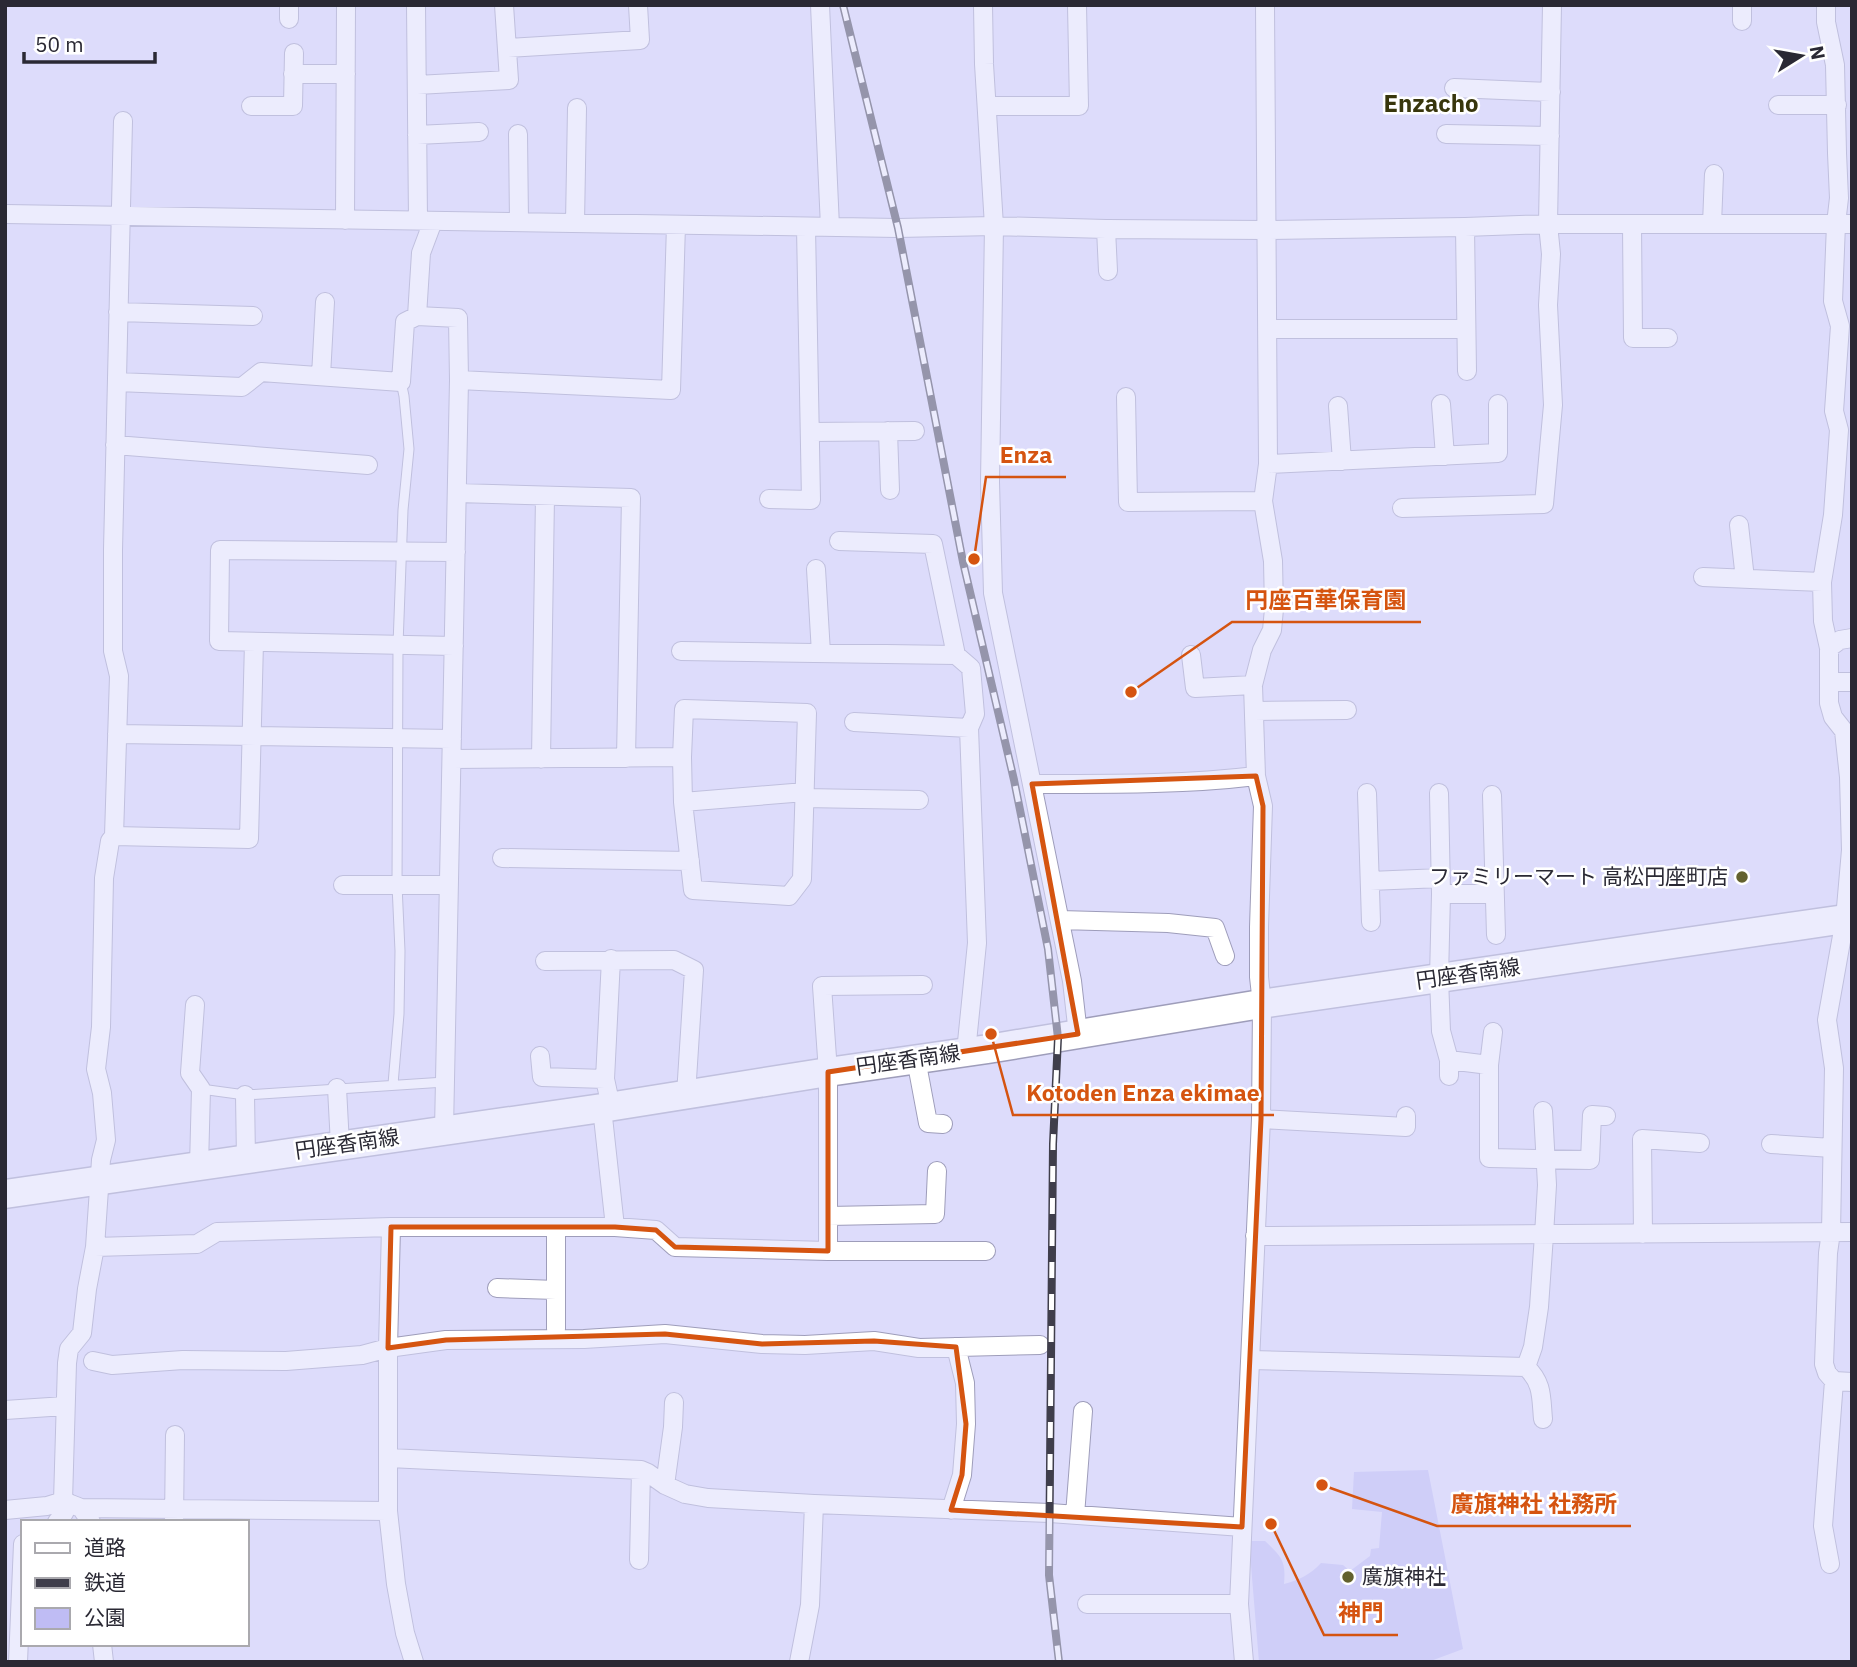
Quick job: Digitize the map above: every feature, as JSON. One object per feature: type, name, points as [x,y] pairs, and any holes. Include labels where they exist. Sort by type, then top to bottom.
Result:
[{"type":"main road","name":"円座香南線","points":[[5,1194],[606,1108],[1262,1004],[1848,919]]},
{"type":"street","points":[[345,220],[346,5]]},
{"type":"street","points":[[416,5],[417,135],[425,221],[417,316]]},
{"type":"street","points":[[417,85],[509,80],[504,5]]},
{"type":"street","points":[[507,48],[640,40],[638,5]]},
{"type":"street","points":[[820,5],[830,227]]},
{"type":"street","points":[[983,5],[994,226],[990,482],[993,593],[1072,981],[1078,1034]]},
{"type":"street","points":[[987,106],[1079,106],[1077,5]]},
{"type":"street","points":[[1244,1662],[1239,1604],[1261,1119],[1262,1004],[1259,928],[1263,806],[1256,776],[1253,685],[1262,650],[1272,630],[1274,609],[1273,561],[1263,501],[1268,464],[1265,5]]},
{"type":"street","points":[[1402,508],[1544,504],[1553,405],[1548,305],[1551,254],[1548,224],[1552,5]]},
{"type":"street","points":[[1826,5],[1826,22],[1835,65],[1839,198],[1844,224],[1833,301],[1840,326],[1834,411],[1845,430],[1822,582],[1823,621],[1829,648],[1829,703],[1833,717],[1844,731],[1850,777],[1851,850],[1848,919],[1827,1020],[1833,1068],[1831,1232],[1824,1364],[1827,1373],[1843,1382],[1823,1526],[1830,1564]]},
{"type":"street","points":[[251,106],[293,106],[294,54]]},
{"type":"street","points":[[293,74],[346,74]]},
{"type":"street","points":[[1454,89],[1551,92]]},
{"type":"street","points":[[1778,105],[1837,104]]},
{"type":"street","points":[[575,223],[577,108]]},
{"type":"street","points":[[76,1508],[65,1406],[69,1349],[82,1333],[95,1247],[101,1160],[106,1140],[102,1093],[96,1069],[101,1027],[104,878],[110,841],[114,835],[120,676],[113,651],[113,550],[123,121]]},
{"type":"street","points":[[417,135],[478,132]]},
{"type":"street","points":[[518,134],[519,222]]},
{"type":"street","points":[[1446,134],[1550,136]]},
{"type":"street","points":[[1712,224],[1714,174]]},
{"type":"street","points":[[5,214],[898,228],[994,226],[1266,230],[1548,224],[1844,224]]},
{"type":"street","points":[[1632,224],[1633,338],[1668,338]]},
{"type":"street","points":[[459,380],[671,390],[676,225]]},
{"type":"street","points":[[769,499],[811,499],[806,227]]},
{"type":"street","points":[[1465,227],[1467,371]]},
{"type":"street","points":[[1106,229],[1108,271]]},
{"type":"street","points":[[321,376],[325,302]]},
{"type":"street","points":[[118,312],[253,316]]},
{"type":"street","points":[[117,382],[242,387],[261,372],[401,382],[405,322],[417,316],[458,318],[444,1130]]},
{"type":"street","points":[[1267,329],[1466,329]]},
{"type":"street","points":[[1126,397],[1128,502],[1263,501]]},
{"type":"street","points":[[1441,404],[1445,456]]},
{"type":"street","points":[[1268,464],[1499,453],[1498,404]]},
{"type":"street","points":[[1338,406],[1342,461]]},
{"type":"street","points":[[888,431],[890,490]]},
{"type":"street","points":[[810,432],[915,431]]},
{"type":"street","points":[[115,445],[368,465]]},
{"type":"street","points":[[457,494],[631,498],[626,758]]},
{"type":"street","points":[[541,758],[545,496]]},
{"type":"street","points":[[1833,515],[1852,516]]},
{"type":"street","points":[[1739,525],[1745,579]]},
{"type":"street","points":[[839,541],[933,544],[956,655],[971,668],[975,714],[969,727],[977,943],[966,1052]]},
{"type":"street","points":[[454,646],[219,641],[220,550],[456,552]]},
{"type":"street","points":[[816,569],[821,653]]},
{"type":"street","points":[[1703,577],[1822,582]]},
{"type":"street","points":[[1829,648],[1840,640],[1852,638]]},
{"type":"street","points":[[114,835],[249,839],[254,642]]},
{"type":"street","points":[[681,651],[956,655]]},
{"type":"street","points":[[1191,655],[1195,688],[1253,685]]},
{"type":"street","points":[[1829,682],[1852,682]]},
{"type":"street","points":[[684,709],[807,713],[804,795],[802,879],[789,896],[693,890],[683,802],[684,709]]},
{"type":"street","points":[[1254,710],[1347,710]]},
{"type":"street","points":[[854,722],[969,727]]},
{"type":"street","points":[[117,734],[452,739]]},
{"type":"street","points":[[452,759],[682,757]]},
{"type":"street","points":[[1032,784],[1174,783],[1256,776]]},
{"type":"street","points":[[1367,793],[1371,922]]},
{"type":"street","points":[[1439,793],[1441,1031],[1449,1068],[1489,1065]]},
{"type":"street","points":[[683,802],[804,795],[919,800]]},
{"type":"street","points":[[1493,795],[1496,935]]},
{"type":"street","points":[[502,858],[690,862]]},
{"type":"street","points":[[1370,881],[1441,886],[1494,894]]},
{"type":"street","points":[[343,885],[449,886]]},
{"type":"street","points":[[1060,920],[1168,923],[1215,928],[1224,956]]},
{"type":"street","points":[[611,959],[605,1079],[615,1227]]},
{"type":"street","points":[[545,961],[674,960],[694,970],[686,1095]]},
{"type":"street","points":[[828,1251],[828,1072],[822,986],[923,985]]},
{"type":"street","points":[[195,1005],[190,1073],[201,1090],[199,1166]]},
{"type":"street","points":[[1493,1032],[1489,1065],[1489,1158],[1590,1160],[1592,1115],[1606,1116]]},
{"type":"street","points":[[540,1056],[542,1077],[605,1079]]},
{"type":"street","points":[[916,1059],[928,1123],[943,1124]]},
{"type":"street","points":[[337,1088],[340,1145]]},
{"type":"street","points":[[245,1095],[246,1159]]},
{"type":"street","points":[[1526,1367],[1533,1347],[1539,1307],[1544,1235],[1547,1185],[1543,1111]]},
{"type":"street","points":[[1261,1119],[1406,1127],[1406,1116]]},
{"type":"street","points":[[1643,1234],[1643,1139],[1700,1143]]},
{"type":"street","points":[[1771,1144],[1832,1148]]},
{"type":"street","points":[[828,1216],[935,1214],[937,1171]]},
{"type":"street","points":[[95,1247],[197,1244],[217,1232],[391,1227],[615,1227],[656,1230],[675,1247],[986,1251]]},
{"type":"street","points":[[391,1227],[388,1511],[398,1596],[414,1662]]},
{"type":"street","points":[[556,1228],[556,1329]]},
{"type":"street","points":[[1255,1236],[1852,1232]]},
{"type":"street","points":[[497,1288],[556,1290]]},
{"type":"street","points":[[93,1361],[112,1365],[195,1359],[286,1361],[362,1355],[388,1348],[446,1340],[584,1339],[665,1334],[762,1344],[874,1342],[919,1348],[1040,1345]]},
{"type":"street","points":[[951,1510],[962,1475],[966,1424],[965,1383],[956,1348]]},
{"type":"street","points":[[1250,1360],[1526,1367],[1535,1376],[1541,1390],[1544,1419]]},
{"type":"street","points":[[665,1485],[674,1402]]},
{"type":"street","points":[[5,1410],[65,1406]]},
{"type":"street","points":[[1074,1515],[1083,1411]]},
{"type":"street","points":[[174,1516],[175,1435]]},
{"type":"street","points":[[389,1458],[641,1470],[685,1494],[708,1498],[1074,1515],[1242,1527]]},
{"type":"street","points":[[639,1560],[641,1470]]},
{"type":"street","points":[[799,1662],[810,1605],[814,1504]]},
{"type":"street","points":[[5,1510],[47,1506],[174,1516],[388,1511]]},
{"type":"street","points":[[59,1520],[64,1513],[76,1508]]},
{"type":"street","points":[[13,1563],[18,1662]]},
{"type":"street","points":[[1087,1604],[1239,1604]]},
{"type":"lane","points":[[393,1084],[399,1014],[400,951],[397,886],[398,645],[402,510],[409,449],[401,382]]},
{"type":"lane","points":[[201,1090],[245,1095],[445,1082]]},
{"type":"highlighted area","points":[[1256,776],[1263,806],[1261,1119],[1242,1527],[951,1510],[962,1475],[966,1424],[956,1347],[874,1341],[762,1344],[665,1334],[446,1340],[388,1348],[391,1227],[615,1227],[656,1230],[675,1247],[828,1251],[828,1072],[1078,1034],[1032,784]]},
{"type":"green space","name":"廣旗神社","points":[[1428,1470],[1463,1649],[1428,1662],[1259,1662],[1249,1541],[1265,1541],[1279,1556],[1284,1570],[1284,1584],[1313,1571],[1321,1563],[1343,1565],[1350,1571],[1370,1556],[1371,1549],[1379,1548],[1382,1512],[1352,1509],[1354,1472]]},
{"type":"railway","points":[[843,5],[898,228],[963,562],[1014,780],[1048,949],[1058,1038],[1053,1144],[1049,1575],[1059,1662]]},
{"type":"place","name":"Enza","points":[[974,559]]},
{"type":"place","name":"円座百華保育園","points":[[1131,692]]},
{"type":"place","name":"ファミリーマート 高松円座町店","points":[[1742,877]]},
{"type":"place","name":"Kotoden Enza ekimae","points":[[991,1034]]},
{"type":"place","name":"廣旗神社 社務所","points":[[1322,1485]]},
{"type":"place","name":"神門","points":[[1271,1524]]},
{"type":"place","name":"廣旗神社","points":[[1348,1577]]},
{"type":"district","name":"Enzacho","points":[[1431,104]]}]
